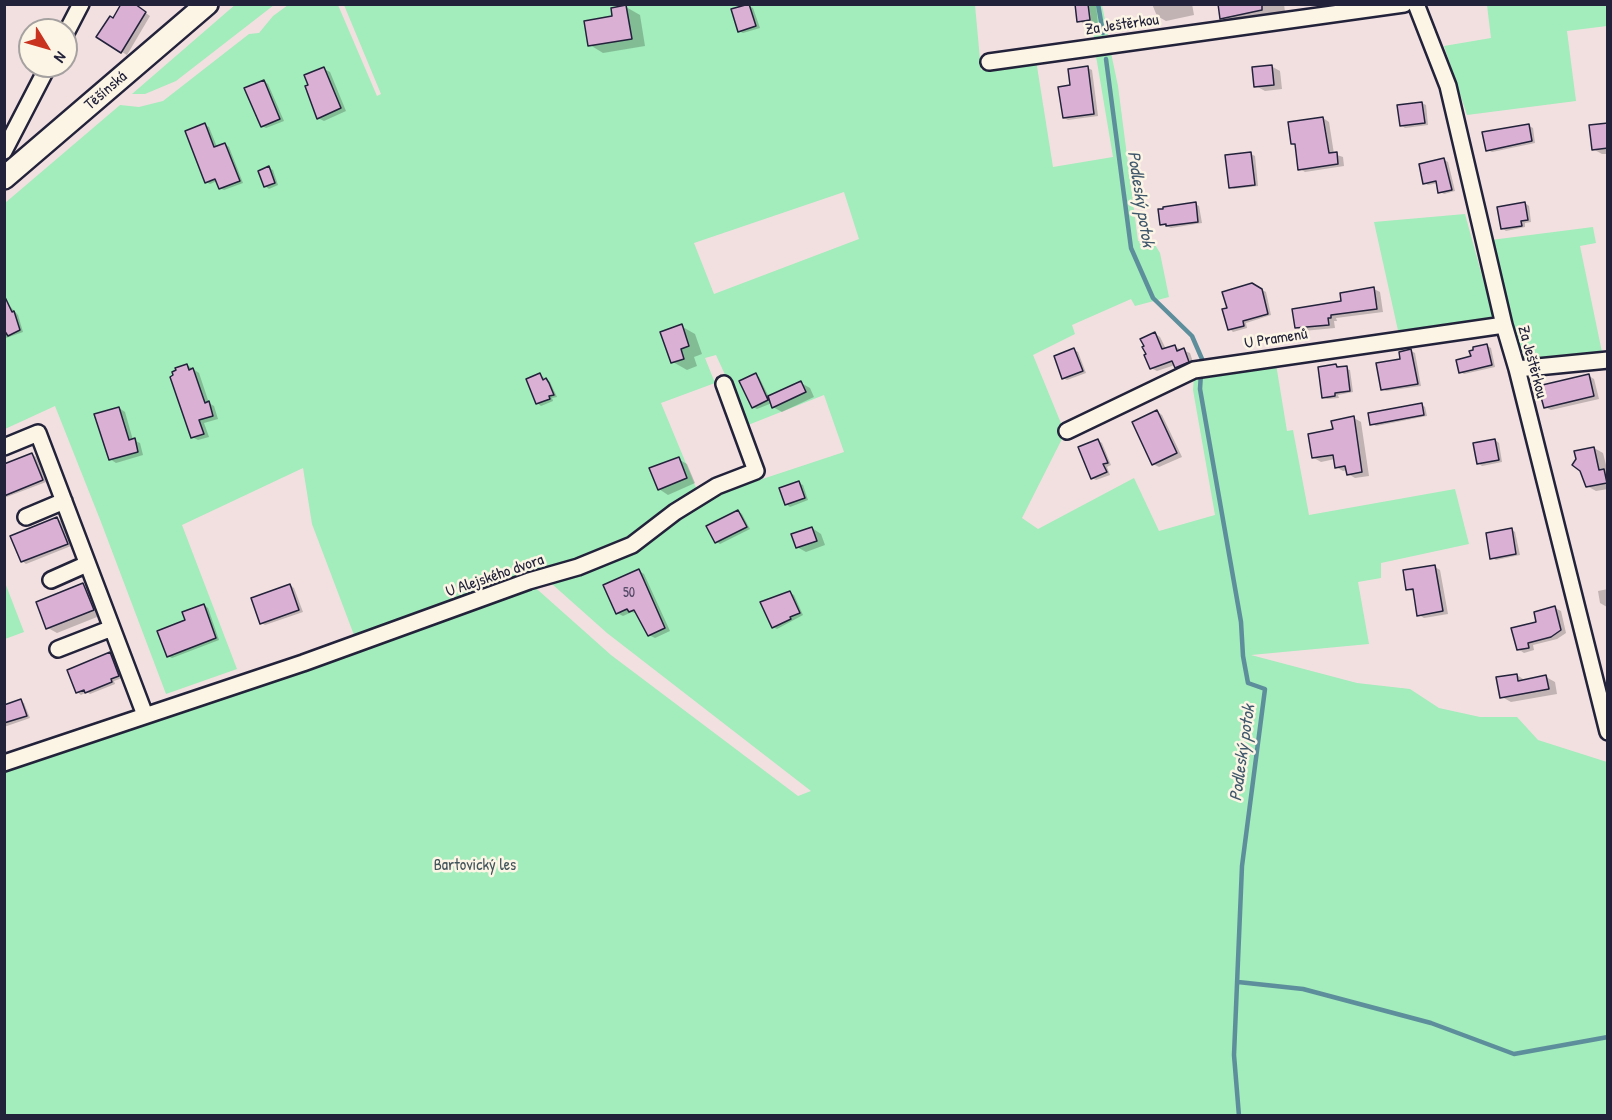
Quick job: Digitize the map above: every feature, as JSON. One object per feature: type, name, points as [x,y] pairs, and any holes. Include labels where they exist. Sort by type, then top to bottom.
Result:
[{"type":"main road","name":"Těšínská","points":[[4,178],[207,4]]},
{"type":"street","points":[[74,18],[81,4]]},
{"type":"street","name":"Za Ještěrkou","points":[[989,62],[1404,4]]},
{"type":"street","name":"Za Ještěrkou","points":[[1416,4],[1448,86],[1504,326],[1608,732]]},
{"type":"street","points":[[4,151],[42,78]]},
{"type":"street","name":"U Pramenů","points":[[1067,431],[1194,370],[1504,326]]},
{"type":"street","points":[[1516,369],[1608,360]]},
{"type":"street","name":"U Alejského dvora","points":[[4,764],[578,567],[632,544],[675,512],[717,486],[756,471],[724,384]]},
{"type":"street","points":[[4,447],[38,433],[145,715]]},
{"type":"street","points":[[26,517],[64,501]]},
{"type":"street","points":[[51,580],[87,564]]},
{"type":"street","points":[[58,649],[112,628]]},
{"type":"green space","points":[[236,4],[274,5],[176,81],[145,94],[132,94]]},
{"type":"green space","name":"Bartovický les","points":[[288,5],[338,5],[377,96],[381,94],[344,5],[975,5],[981,70],[1036,60],[1053,167],[1113,157],[1095,50],[1110,48],[1118,86],[1138,241],[1154,243],[1160,253],[1169,297],[1135,306],[1131,299],[1072,325],[1075,334],[1033,355],[1065,433],[1022,518],[1038,529],[1134,478],[1159,531],[1215,515],[1193,390],[1194,375],[1276,364],[1287,431],[1293,430],[1309,515],[1455,489],[1469,544],[1381,563],[1381,578],[1358,582],[1369,644],[1251,655],[1357,683],[1410,689],[1439,708],[1480,717],[1517,717],[1538,740],[1607,762],[1607,1115],[5,1115],[4,764],[357,643],[312,524],[303,468],[182,525],[237,669],[166,694],[55,406],[5,429],[5,203],[120,105],[139,107],[163,101],[249,34],[259,33],[273,16]],"holes":[[[844,192],[859,239],[714,294],[694,243]],[[716,355],[748,425],[824,395],[844,452],[711,496],[660,532],[651,541],[622,558],[552,584],[607,633],[811,791],[798,796],[611,655],[529,582],[527,576],[637,535],[652,525],[658,515],[697,490],[661,403],[715,383],[705,358]]]},
{"type":"green space","points":[[1089,5],[1102,5],[1108,35],[1094,38]]},
{"type":"green space","points":[[1487,5],[1607,5],[1607,26],[1567,31],[1576,101],[1467,115],[1444,46],[1491,38]]},
{"type":"green space","points":[[1465,214],[1495,323],[1399,335],[1374,222]]},
{"type":"green space","points":[[1593,227],[1596,243],[1580,246],[1603,357],[1520,366],[1491,240]]},
{"type":"green space","points":[[4,580],[24,632],[5,639],[4,639]]},
{"type":"building","points":[[121,4],[135,4],[146,12],[121,53],[96,37],[110,16],[113,18]]},
{"type":"building","points":[[749,4],[756,26],[738,32],[731,9]]},
{"type":"building","points":[[1075,4],[1088,4],[1090,20],[1077,22]]},
{"type":"building","points":[[1218,4],[1262,4],[1262,10],[1220,19]]},
{"type":"building","points":[[626,5],[632,39],[588,46],[584,21],[612,16],[611,8]]},
{"type":"building","points":[[1272,65],[1274,85],[1254,87],[1252,67]]},
{"type":"building","points":[[1088,66],[1094,114],[1063,118],[1058,87],[1070,85],[1068,69]]},
{"type":"building","points":[[324,67],[341,108],[317,119],[305,86],[308,85],[304,75]]},
{"type":"building","points":[[264,80],[280,119],[261,127],[244,88]]},
{"type":"building","points":[[1422,102],[1425,123],[1400,126],[1397,105]]},
{"type":"building","points":[[1323,117],[1329,153],[1337,152],[1338,164],[1298,170],[1295,144],[1291,144],[1288,122]]},
{"type":"building","points":[[205,123],[214,147],[225,143],[240,181],[219,189],[215,179],[205,183],[185,131]]},
{"type":"building","points":[[1608,123],[1608,148],[1592,150],[1589,125]]},
{"type":"building","points":[[1529,124],[1532,141],[1486,151],[1482,132]]},
{"type":"building","points":[[1251,152],[1255,185],[1229,188],[1225,155]]},
{"type":"building","points":[[1444,158],[1452,190],[1438,193],[1436,181],[1423,184],[1419,164]]},
{"type":"building","points":[[269,166],[275,183],[264,187],[258,171]]},
{"type":"building","points":[[1196,202],[1198,222],[1160,225],[1158,209]]},
{"type":"building","points":[[1525,202],[1528,220],[1521,221],[1522,226],[1501,229],[1497,207]]},
{"type":"building","points":[[1252,283],[1262,289],[1268,314],[1243,321],[1244,326],[1228,330],[1222,309],[1227,308],[1222,292]]},
{"type":"building","points":[[1374,287],[1377,309],[1331,315],[1331,318],[1328,318],[1329,325],[1295,328],[1292,309],[1341,301],[1340,293]]},
{"type":"building","points":[[4,295],[12,312],[14,311],[20,330],[8,336],[4,330]]},
{"type":"building","points":[[682,324],[689,346],[681,349],[684,359],[671,363],[660,332]]},
{"type":"building","points":[[1155,332],[1162,349],[1175,345],[1177,351],[1184,348],[1189,362],[1175,368],[1172,361],[1150,369],[1140,339]]},
{"type":"building","points":[[1487,344],[1492,365],[1459,373],[1456,360],[1471,356],[1469,351],[1473,350],[1473,347]]},
{"type":"building","points":[[1074,348],[1083,371],[1062,379],[1054,356]]},
{"type":"building","points":[[1411,349],[1418,384],[1381,390],[1376,363],[1400,359],[1399,352]]},
{"type":"building","points":[[187,364],[189,370],[193,368],[205,403],[209,401],[213,416],[199,420],[204,434],[191,438],[170,377],[176,370],[175,368]]},
{"type":"building","points":[[1336,364],[1337,367],[1347,366],[1350,391],[1322,398],[1318,367]]},
{"type":"building","points":[[540,373],[543,380],[546,378],[554,395],[536,404],[526,379]]},
{"type":"building","points":[[756,373],[768,400],[752,408],[739,381]]},
{"type":"building","points":[[1589,374],[1594,396],[1544,408],[1538,386]]},
{"type":"building","points":[[801,381],[806,392],[772,408],[768,396]]},
{"type":"building","points":[[1422,403],[1424,415],[1370,425],[1368,413]]},
{"type":"building","points":[[119,407],[129,440],[135,438],[138,452],[109,460],[94,414]]},
{"type":"building","points":[[1157,410],[1177,453],[1152,465],[1132,422]]},
{"type":"building","points":[[1354,416],[1362,472],[1347,475],[1345,466],[1335,468],[1333,455],[1312,458],[1308,434],[1333,429],[1331,421]]},
{"type":"building","points":[[1098,439],[1108,463],[1103,464],[1107,472],[1091,479],[1078,447]]},
{"type":"building","points":[[1495,439],[1499,460],[1477,464],[1473,443]]},
{"type":"building","points":[[1594,447],[1599,470],[1604,469],[1607,483],[1586,487],[1580,471],[1572,465],[1576,459],[1574,451]]},
{"type":"building","points":[[32,453],[43,480],[4,496],[4,464]]},
{"type":"building","points":[[679,457],[687,478],[658,490],[649,468]]},
{"type":"building","points":[[799,481],[805,498],[785,505],[779,488]]},
{"type":"building","points":[[738,510],[747,527],[715,543],[706,526]]},
{"type":"building","points":[[57,517],[68,544],[21,562],[10,536]]},
{"type":"building","points":[[812,527],[817,541],[796,548],[791,534]]},
{"type":"building","points":[[1512,528],[1516,554],[1490,559],[1486,533]]},
{"type":"building","points":[[1435,565],[1443,611],[1417,616],[1413,589],[1406,590],[1403,570]]},
{"type":"building","points":[[639,569],[665,628],[648,636],[634,610],[629,612],[627,609],[616,614],[603,585]]},
{"type":"building","points":[[83,583],[94,610],[46,629],[36,602]]},
{"type":"building","points":[[290,584],[299,610],[260,624],[251,598]]},
{"type":"building","points":[[790,591],[800,613],[772,628],[760,602]]},
{"type":"building","points":[[204,604],[216,638],[167,657],[157,631],[185,620],[182,612]]},
{"type":"building","points":[[1555,606],[1561,630],[1551,637],[1528,643],[1529,648],[1517,650],[1511,628],[1536,622],[1534,612]]},
{"type":"building","points":[[110,652],[119,676],[111,679],[112,682],[85,693],[84,690],[76,693],[67,670]]},
{"type":"building","points":[[1517,674],[1518,681],[1546,675],[1549,689],[1500,698],[1496,677]]},
{"type":"building","points":[[21,699],[27,716],[4,723],[4,705]]},
{"type":"waterway","name":"Podleský potok","points":[[1098,4],[1103,33]]},
{"type":"waterway","name":"Podleský potok","points":[[1106,59],[1131,248],[1153,298],[1192,336],[1202,359]]},
{"type":"waterway","name":"Podleský potok","points":[[1201,373],[1200,389],[1241,622],[1243,656],[1248,683],[1265,689],[1242,866],[1234,1055],[1239,1116]]},
{"type":"waterway","points":[[1238,982],[1303,989],[1431,1023],[1514,1054],[1608,1037]]}]
